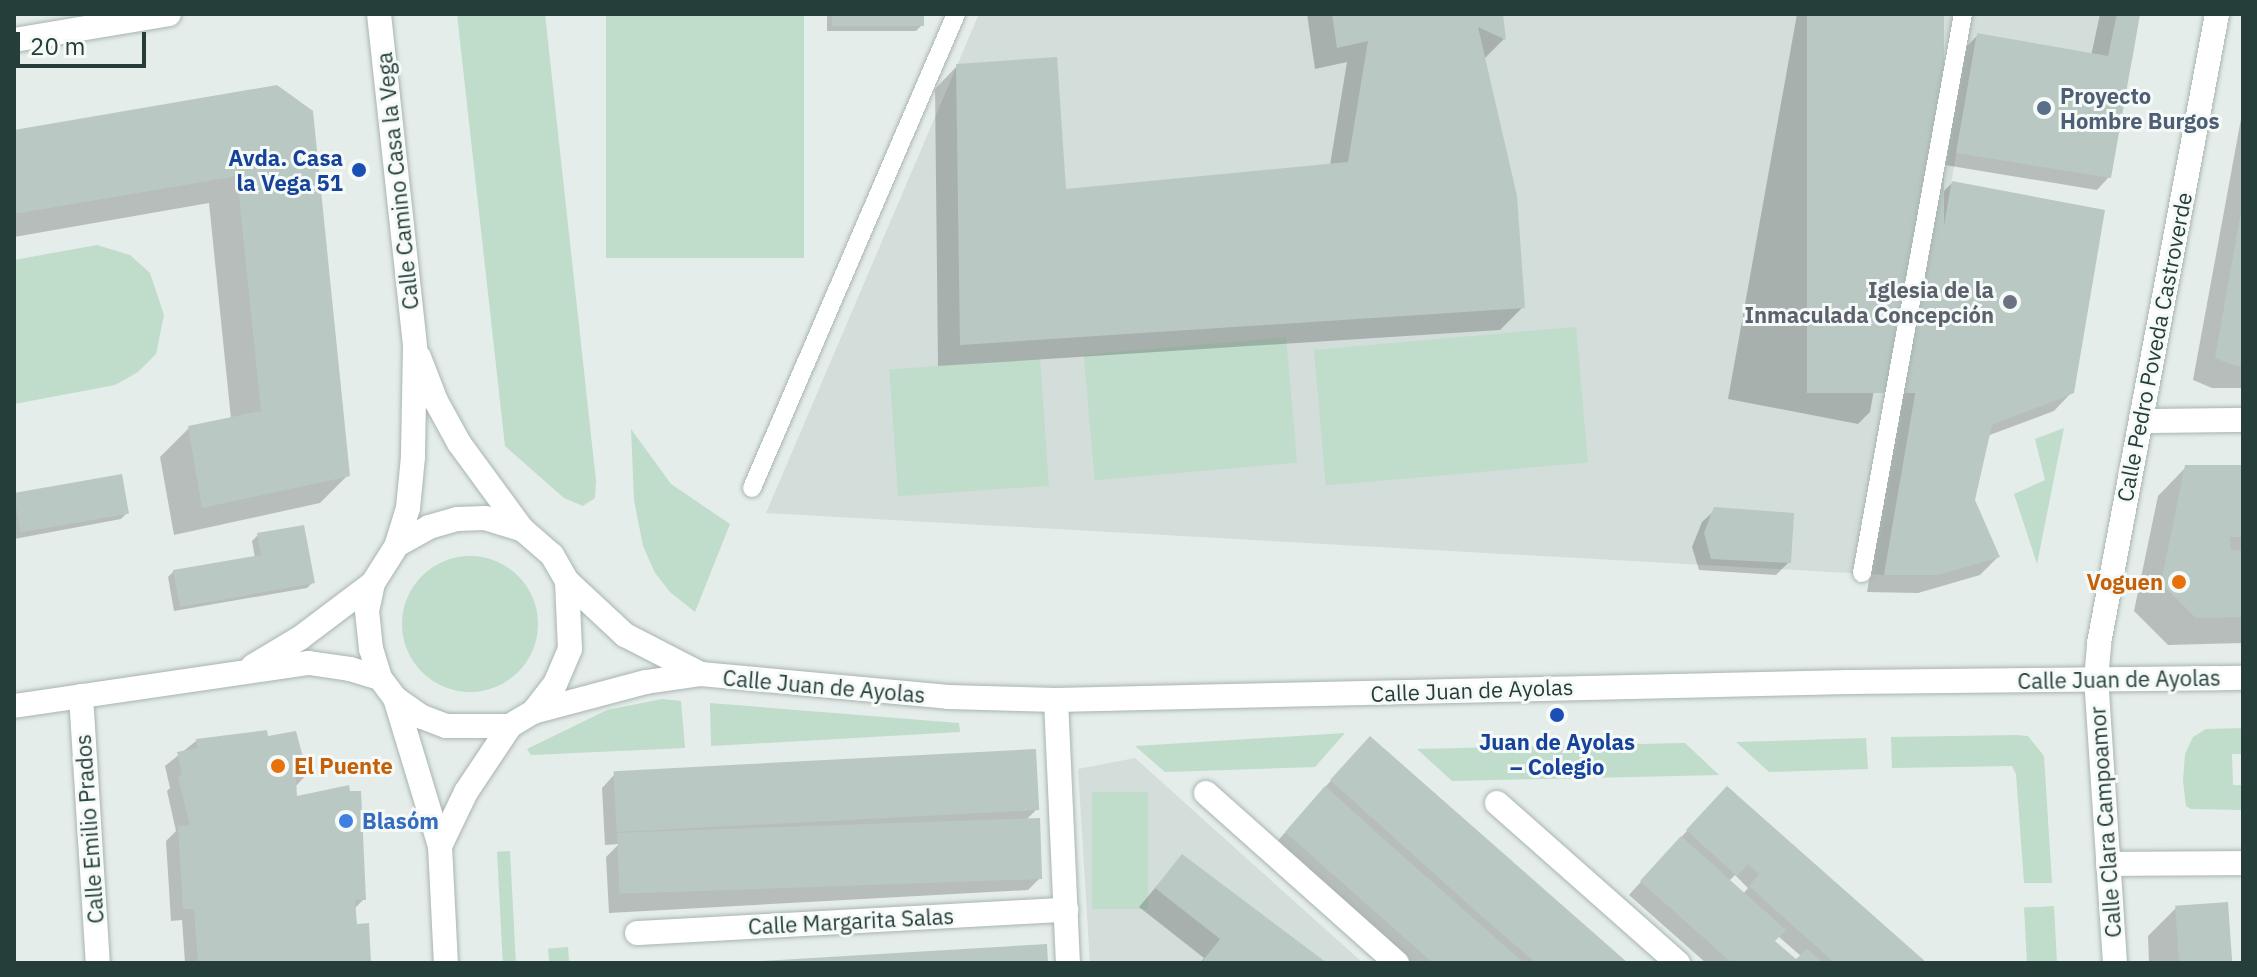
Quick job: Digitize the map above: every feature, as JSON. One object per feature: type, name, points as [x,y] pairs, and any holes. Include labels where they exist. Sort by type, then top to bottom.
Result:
[{"type":"street","points":[[14,40],[169,14]]},
{"type":"street","name":"Calle Camino Casa la Vega","points":[[379,14],[415,348],[413,457],[408,508],[397,545]]},
{"type":"street","name":"Calle Pedro Poveda Castroverde","points":[[2096,680],[2106,592],[2142,421],[2217,14]]},
{"type":"street","name":"Calle Camino Casa la Vega","points":[[415,348],[436,401],[459,443],[522,529]]},
{"type":"street","points":[[2142,421],[2243,420]]},
{"type":"street","points":[[440,846],[466,792],[510,726],[533,712],[555,684],[570,649],[572,615],[567,581],[552,555],[522,529],[485,518],[457,519],[429,527],[397,545],[373,583],[367,611],[368,630],[440,846],[446,963]]},
{"type":"street","name":"Calle Juan de Ayolas","points":[[567,581],[625,635],[701,674]]},
{"type":"street","points":[[244,672],[300,638],[373,583]]},
{"type":"street","points":[[14,706],[309,663],[350,669],[387,688],[422,717],[446,726],[510,726]]},
{"type":"street","name":"Calle Juan de Ayolas","points":[[533,712],[646,682],[701,674],[948,697],[1056,700],[1849,682],[2243,678]]},
{"type":"street","name":"Calle Clara Campoamor","points":[[2096,680],[2115,963]]},
{"type":"street","name":"Calle Emilio Prados","points":[[81,696],[98,963]]},
{"type":"street","points":[[1056,700],[1068,963]]},
{"type":"street","points":[[1206,793],[1397,963]]},
{"type":"street","points":[[1497,803],[1678,963]]},
{"type":"street","points":[[2108,864],[2243,863]]},
{"type":"street","name":"Calle Margarita Salas","points":[[637,933],[1066,910]]},
{"type":"lane","points":[[752,488],[956,14]]},
{"type":"lane","points":[[1862,573],[1963,14]]},
{"type":"shaded area","points":[[979,14],[2140,14],[2132,62],[1977,33],[1884,575],[766,513]]},
{"type":"shaded area","points":[[1135,758],[1363,963],[1090,963],[1078,769]]},
{"type":"green space","points":[[457,14],[545,14],[596,481],[595,498],[583,506],[564,498],[505,446]]},
{"type":"green space","points":[[606,14],[804,14],[804,258],[606,258]]},
{"type":"green space","points":[[97,245],[130,255],[150,273],[164,315],[156,354],[138,372],[115,385],[14,404],[14,260]]},
{"type":"green space","points":[[1576,327],[1588,462],[1326,485],[1314,350]]},
{"type":"green space","points":[[1286,337],[1297,463],[1095,480],[1084,355]]},
{"type":"green space","points":[[1040,359],[1049,486],[898,496],[889,370]]},
{"type":"green space","points":[[2064,428],[2037,564],[2014,494],[2045,480],[2035,439]]},
{"type":"green space","points":[[631,429],[671,484],[730,524],[695,612],[670,592],[655,573],[643,546],[634,500]]},
{"type":"green space","points":[[470,556],[496,561],[518,576],[533,598],[538,624],[533,650],[518,672],[496,687],[470,692],[444,687],[422,672],[407,650],[402,624],[407,598],[422,576],[444,561]]},
{"type":"green space","points":[[662,699],[681,701],[685,748],[531,755],[527,749],[607,710]]},
{"type":"green space","points":[[710,703],[959,723],[960,732],[711,746]]},
{"type":"green space","points":[[2243,728],[2243,754],[2232,754],[2233,785],[2243,785],[2243,810],[2191,809],[2186,806],[2183,781],[2185,754],[2193,737],[2206,729]]},
{"type":"green space","points":[[1345,733],[1315,767],[1165,772],[1135,746]]},
{"type":"green space","points":[[2028,736],[2044,756],[2052,883],[2024,883],[2016,774],[2012,766],[1892,768],[1891,737]]},
{"type":"green space","points":[[1866,738],[1868,769],[1769,772],[1736,742]]},
{"type":"green space","points":[[1685,743],[1719,775],[1452,781],[1417,749]]},
{"type":"green space","points":[[1092,792],[1148,792],[1148,909],[1092,909]]},
{"type":"green space","points":[[510,851],[516,963],[503,963],[497,852]]},
{"type":"green space","points":[[2054,906],[2057,963],[2027,963],[2024,908]]},
{"type":"green space","points":[[568,947],[569,963],[549,963],[548,948]]},
{"type":"building","points":[[832,14],[924,14],[924,26],[832,26]]},
{"type":"building","points":[[1332,14],[1503,14],[1506,40],[1478,27],[1517,196],[1525,308],[960,345],[956,64],[1057,57],[1066,189],[1348,162],[1368,41],[1337,48]]},
{"type":"building","points":[[1807,14],[1944,14],[1944,393],[1807,393]]},
{"type":"building","name":"Proyecto Hombre Burgos","points":[[2117,14],[2140,14],[2111,178],[1956,153],[1977,33],[2108,56]]},
{"type":"building","points":[[277,85],[313,111],[350,476],[202,508],[188,426],[261,411],[237,176],[14,214],[14,130]]},
{"type":"building","name":"Iglesia de la Inmaculada Concepción","points":[[1952,181],[2105,210],[2074,393],[1992,425],[1975,500],[2000,557],[1938,575],[1884,575]]},
{"type":"building","points":[[2241,212],[2243,366],[2236,366],[2215,358]]},
{"type":"building","points":[[2185,465],[2243,465],[2243,537],[2230,537],[2231,550],[2243,550],[2243,617],[2196,618],[2161,583]]},
{"type":"building","points":[[122,474],[129,513],[21,532],[14,493]]},
{"type":"building","points":[[1714,507],[1794,513],[1791,563],[1711,559],[1704,533]]},
{"type":"building","points":[[304,525],[315,583],[180,607],[173,570],[261,555],[257,533]]},
{"type":"building","points":[[267,730],[268,736],[296,731],[308,776],[296,778],[297,796],[349,785],[350,791],[361,791],[366,900],[355,900],[357,924],[369,923],[371,963],[198,963],[194,909],[183,909],[178,826],[190,825],[178,777],[182,775],[177,752],[197,748],[196,739]]},
{"type":"building","points":[[1370,736],[1628,963],[1536,963],[1477,912],[1330,780]]},
{"type":"building","points":[[1036,749],[1039,810],[617,832],[614,771]]},
{"type":"building","points":[[1325,786],[1524,963],[1433,963],[1285,832]]},
{"type":"building","points":[[1727,786],[1927,963],[1835,963],[1749,886],[1759,874],[1748,864],[1737,876],[1686,830]]},
{"type":"building","points":[[1040,818],[1042,879],[619,894],[617,833]]},
{"type":"building","points":[[1681,836],[1786,930],[1775,941],[1796,959],[1807,949],[1823,963],[1732,963],[1640,881]]},
{"type":"building","points":[[1182,854],[1327,963],[1201,963],[1220,939],[1155,888]]},
{"type":"building","points":[[2228,902],[2232,963],[2179,963],[2175,906]]},
{"type":"building","points":[[1047,944],[1048,963],[760,963],[760,961]]},
{"type":"place","name":"Proyecto Hombre Burgos","points":[[2044,108]]},
{"type":"place","name":"Avda. Casa la Vega 51","points":[[359,170]]},
{"type":"place","name":"Iglesia de la Inmaculada Concepción","points":[[2010,302]]},
{"type":"place","name":"Voguen","points":[[2179,582]]},
{"type":"place","name":"Juan de Ayolas – Colegio","points":[[1557,715]]},
{"type":"place","name":"El Puente","points":[[278,766]]},
{"type":"place","name":"Blasóm","points":[[346,821]]}]
